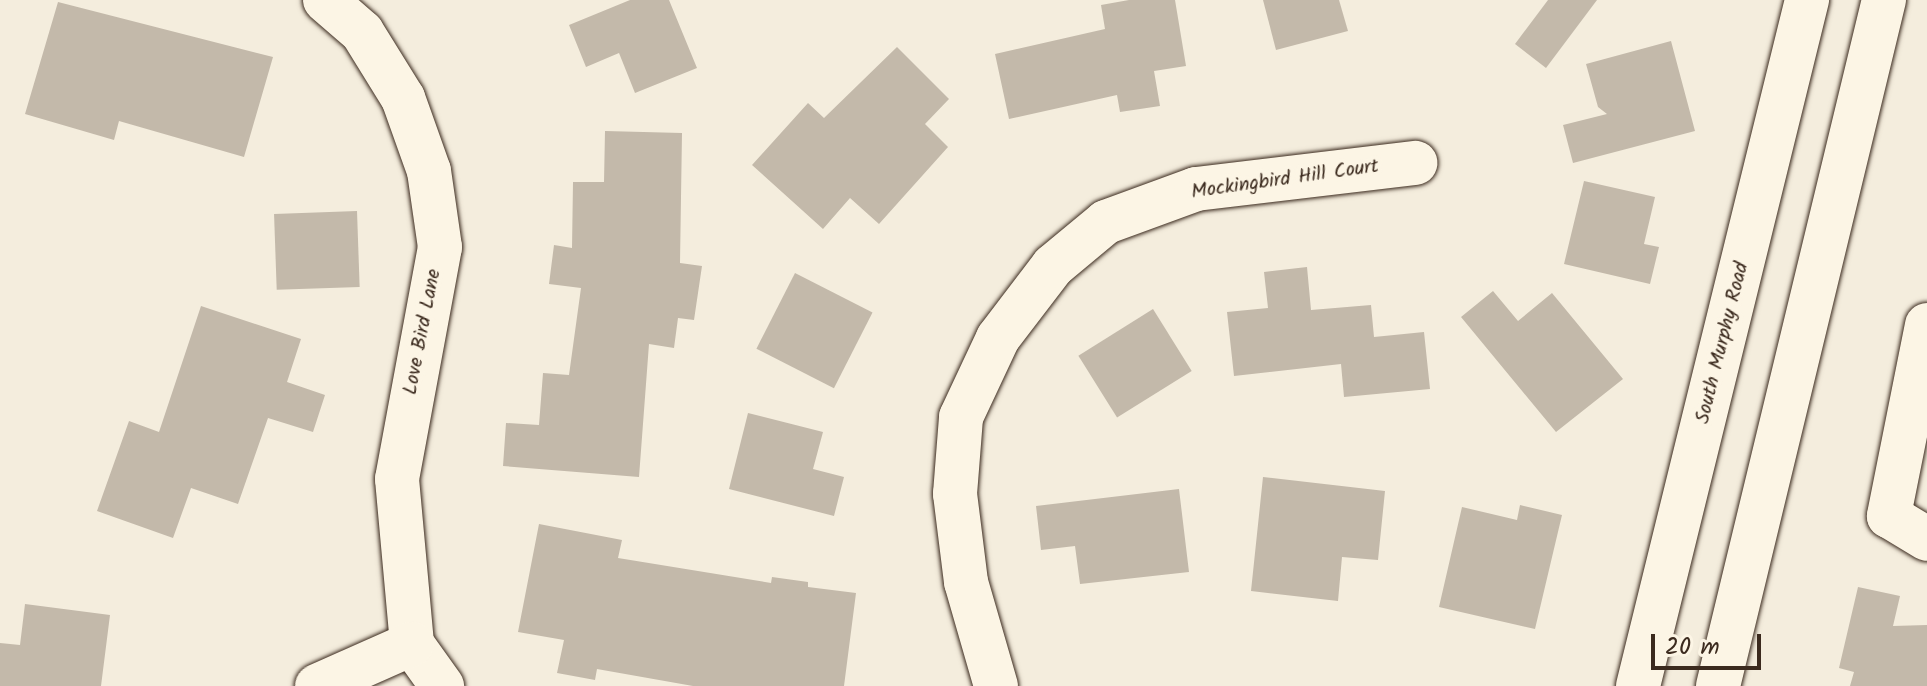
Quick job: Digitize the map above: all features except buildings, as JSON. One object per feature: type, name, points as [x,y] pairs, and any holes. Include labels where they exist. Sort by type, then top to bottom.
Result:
[{"type":"street","name":"Love Bird Lane","points":[[325,0],[362,32],[403,98],[429,171],[440,247],[397,479],[412,644]]},
{"type":"street","name":"South Murphy Road","points":[[1638,686],[1807,0]]},
{"type":"street","points":[[1718,686],[1884,0]]},
{"type":"street","name":"Mockingbird Hill Court","points":[[996,686],[966,582],[955,494],[961,417],[998,338],[1053,266],[1106,222],[1196,189],[1415,163]]},
{"type":"street","points":[[1927,325],[1889,516],[1927,539]]},
{"type":"street","points":[[317,686],[412,644],[442,686]]}]
